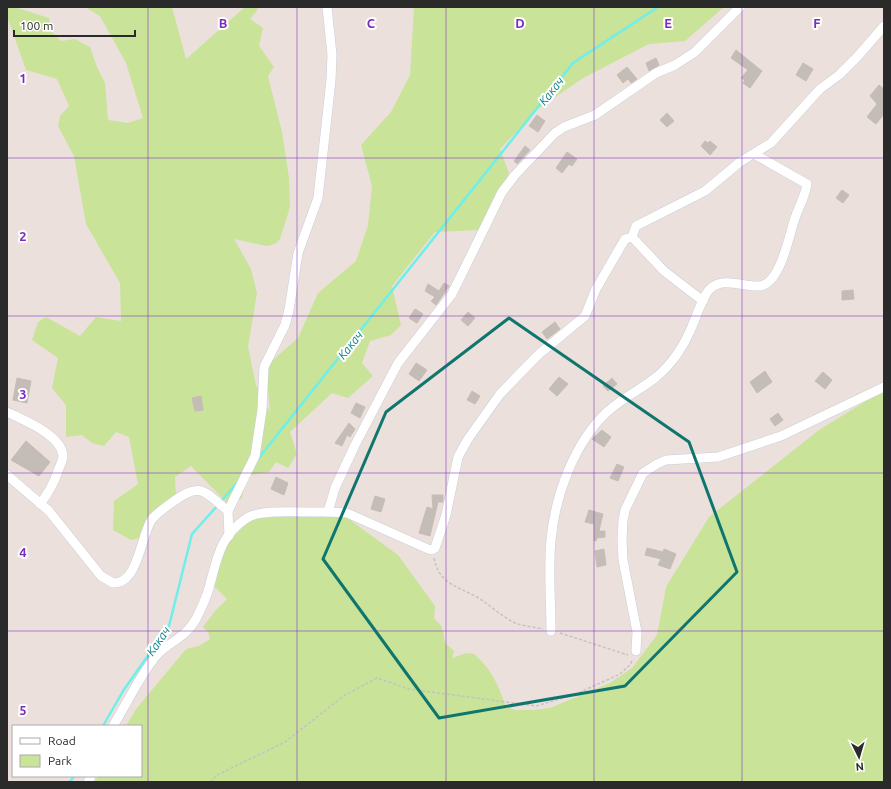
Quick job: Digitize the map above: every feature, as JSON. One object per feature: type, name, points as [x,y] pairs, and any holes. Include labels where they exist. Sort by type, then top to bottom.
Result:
[{"type":"street","points":[[229,536],[225,509],[255,456],[262,410],[264,367],[285,325],[289,310],[298,253],[320,190],[320,165],[331,80],[332,55],[327,7]]},
{"type":"street","points":[[328,512],[335,488],[355,445],[398,363],[452,294],[502,192],[515,175],[555,133],[564,127],[595,115],[656,73],[675,65],[695,52],[740,7]]},
{"type":"street","points":[[632,237],[636,226],[705,191],[740,162],[771,143],[784,131],[820,89],[839,75],[884,26]]},
{"type":"street","points":[[551,631],[552,534],[561,492],[572,464],[585,440],[606,413],[654,380],[675,358],[690,332],[709,289],[717,283],[762,286],[769,282],[778,271],[795,217],[805,195],[807,184],[754,154]]},
{"type":"street","points":[[632,237],[664,271],[704,301]]},
{"type":"street","points":[[114,725],[153,661],[162,651],[188,632],[209,589],[220,547],[237,526],[251,516],[275,512],[347,513],[432,550],[437,544],[446,515],[458,458],[468,439],[500,394],[539,354],[585,316],[596,290],[621,245],[625,239],[632,237]]},
{"type":"street","points":[[636,652],[637,632],[624,560],[622,533],[625,510],[643,473],[666,460],[718,457],[781,436],[884,387]]},
{"type":"street","points":[[7,412],[45,432],[59,445],[62,456],[59,467],[46,497],[40,504]]},
{"type":"street","points":[[7,475],[49,511],[101,576],[109,581],[117,583],[126,579],[132,573],[146,532],[153,519],[192,489],[207,493],[225,509]]},
{"type":"path","points":[[432,550],[436,568],[452,586],[476,597],[500,614],[517,623],[571,635],[626,656],[636,652]]},
{"type":"path","points":[[210,782],[218,775],[285,742],[345,695],[377,678],[409,689],[536,706],[576,694],[620,674],[630,664],[636,652]]},
{"type":"highlighted area","points":[[509,318],[689,442],[737,572],[625,686],[439,718],[323,559],[386,412]]},
{"type":"green space","points":[[7,7],[14,7],[49,18],[51,31],[61,41],[75,39],[90,47],[97,67],[105,83],[108,120],[128,123],[143,118],[126,63],[100,16],[85,7],[172,7],[186,59],[245,7],[258,7],[250,19],[263,28],[259,46],[274,67],[268,76],[282,132],[289,178],[290,207],[280,239],[275,244],[267,246],[234,239],[251,269],[257,293],[248,347],[256,385],[270,412],[266,366],[298,338],[318,293],[356,261],[368,225],[372,186],[361,145],[391,112],[410,75],[414,7],[724,7],[685,41],[649,44],[583,78],[538,109],[500,149],[509,173],[481,230],[435,232],[392,286],[401,325],[391,335],[370,341],[362,363],[373,376],[348,398],[332,393],[290,432],[297,454],[288,468],[276,462],[269,472],[246,476],[242,498],[229,505],[191,466],[175,477],[176,497],[139,538],[131,540],[113,530],[114,501],[138,484],[129,437],[116,432],[104,446],[92,443],[82,435],[66,437],[66,405],[52,388],[58,358],[32,340],[38,322],[46,317],[80,336],[96,317],[121,321],[120,283],[86,224],[74,156],[58,126],[60,116],[69,106],[57,79],[26,70],[7,16]]},
{"type":"green space","points":[[884,392],[884,782],[95,782],[98,777],[142,777],[142,725],[127,725],[136,709],[186,649],[199,646],[210,639],[208,632],[203,627],[215,611],[227,599],[214,586],[215,572],[226,544],[252,519],[339,512],[398,555],[435,606],[434,618],[442,627],[445,643],[454,651],[452,658],[466,653],[474,654],[494,678],[506,707],[516,710],[550,708],[610,683],[632,668],[657,635],[666,587],[709,517],[819,430],[871,398]]},
{"type":"building","points":[[736,50],[762,71],[750,88],[743,83],[745,80],[741,78],[748,70],[731,58]]},
{"type":"building","points":[[656,58],[659,65],[649,71],[646,63]]},
{"type":"building","points":[[803,63],[813,69],[806,81],[796,75]]},
{"type":"building","points":[[627,67],[637,79],[631,83],[628,79],[623,83],[617,75]]},
{"type":"building","points":[[879,85],[884,89],[884,114],[876,124],[867,117],[877,104],[870,96]]},
{"type":"building","points":[[667,113],[674,121],[667,127],[660,120]]},
{"type":"building","points":[[537,115],[545,121],[538,132],[529,126]]},
{"type":"building","points":[[705,141],[708,143],[710,141],[717,147],[710,155],[701,146]]},
{"type":"building","points":[[525,146],[530,150],[517,164],[514,161]]},
{"type":"building","points":[[567,152],[577,159],[572,166],[569,164],[562,173],[556,168]]},
{"type":"building","points":[[842,190],[849,195],[843,203],[836,198]]},
{"type":"building","points":[[444,283],[449,286],[436,305],[431,301],[435,297],[425,291],[428,284],[439,291]]},
{"type":"building","points":[[853,290],[854,299],[842,300],[842,291]]},
{"type":"building","points":[[415,309],[423,314],[417,323],[409,318]]},
{"type":"building","points":[[468,312],[475,318],[468,326],[461,320]]},
{"type":"building","points":[[555,322],[560,329],[547,339],[542,332]]},
{"type":"building","points":[[416,363],[427,370],[419,381],[409,374]]},
{"type":"building","points":[[765,371],[772,382],[757,393],[750,382]]},
{"type":"building","points":[[823,372],[832,380],[825,389],[815,381]]},
{"type":"building","points":[[559,377],[568,384],[557,396],[549,389]]},
{"type":"building","points":[[17,378],[31,381],[27,403],[13,400]]},
{"type":"building","points":[[612,378],[617,384],[608,391],[603,386]]},
{"type":"building","points":[[472,391],[480,396],[475,404],[467,400]]},
{"type":"building","points":[[201,396],[203,410],[195,411],[192,398]]},
{"type":"building","points":[[356,403],[365,407],[360,418],[351,413]]},
{"type":"building","points":[[778,413],[783,420],[775,426],[770,419]]},
{"type":"building","points":[[349,423],[355,429],[350,437],[347,435],[342,446],[335,443]]},
{"type":"building","points":[[602,430],[611,437],[604,447],[592,439]]},
{"type":"building","points":[[26,441],[50,462],[39,476],[11,460]]},
{"type":"building","points":[[617,464],[624,467],[618,481],[610,478]]},
{"type":"building","points":[[276,477],[288,483],[284,495],[271,489]]},
{"type":"building","points":[[432,495],[443,495],[443,502],[438,502],[430,536],[419,533],[427,507],[433,509]]},
{"type":"building","points":[[375,496],[385,499],[381,512],[371,509]]},
{"type":"building","points":[[589,510],[603,514],[599,531],[605,531],[605,537],[597,538],[596,541],[594,541],[594,524],[585,522]]},
{"type":"building","points":[[647,548],[663,552],[664,549],[676,554],[670,569],[658,565],[661,559],[645,555]]},
{"type":"building","points":[[604,549],[606,565],[597,567],[595,551]]},
{"type":"waterway","name":"Какач","points":[[258,459],[573,63],[658,7]]},
{"type":"waterway","name":"Какач","points":[[221,501],[238,482]]},
{"type":"waterway","name":"Какач","points":[[104,725],[123,691],[169,626],[192,534],[218,505]]},
{"type":"waterway","name":"Какач","points":[[70,782],[73,777]]}]
